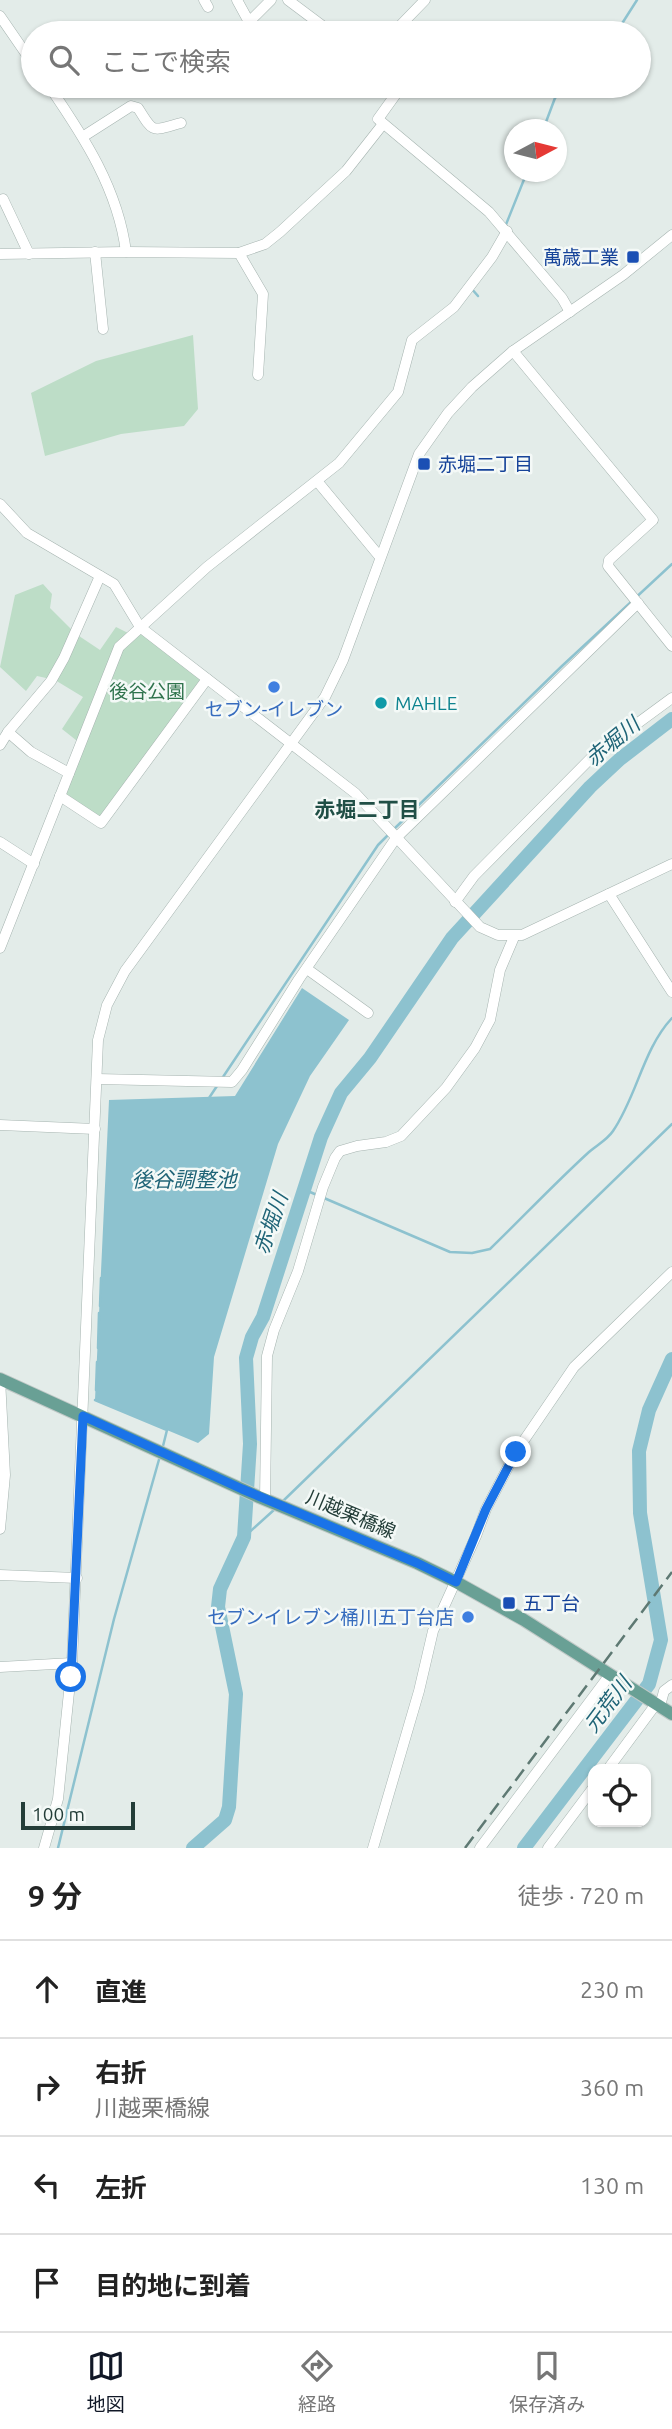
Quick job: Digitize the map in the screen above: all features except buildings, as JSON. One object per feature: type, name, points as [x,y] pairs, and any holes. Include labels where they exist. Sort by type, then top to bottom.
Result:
[{"type":"main road","name":"川越栗橋線","points":[[0,1379],[262,1498],[456,1582],[524,1620],[672,1714]]},
{"type":"street","points":[[237,0],[248,21]]},
{"type":"street","points":[[250,21],[271,0]]},
{"type":"street","points":[[288,0],[316,21]]},
{"type":"street","points":[[405,21],[425,0]]},
{"type":"street","points":[[0,16],[21,47]]},
{"type":"street","points":[[57,98],[84,136],[104,174],[122,225],[126,251]]},
{"type":"street","points":[[394,98],[378,119],[489,212],[562,298],[570,312]]},
{"type":"street","points":[[84,136],[131,106],[138,107],[155,130],[181,123]]},
{"type":"street","points":[[0,254],[126,251],[239,253],[265,244],[281,232],[346,171],[383,124]]},
{"type":"street","points":[[13,192],[2,200],[29,254]]},
{"type":"street","points":[[0,948],[119,647],[207,567],[339,463],[398,393],[412,341],[454,307],[492,257],[507,231]]},
{"type":"street","points":[[44,1848],[58,1799],[72,1663],[98,1040],[113,989],[291,745],[333,682],[419,454],[448,413],[472,387],[513,351],[623,275],[672,235]]},
{"type":"street","points":[[95,252],[103,329]]},
{"type":"street","points":[[239,253],[262,294],[264,303],[258,375]]},
{"type":"street","points":[[513,351],[653,520],[609,560],[608,566],[672,646]]},
{"type":"street","points":[[317,481],[380,557]]},
{"type":"street","points":[[0,504],[27,533],[114,584],[140,627],[355,793],[480,927],[498,935],[522,935],[672,864]]},
{"type":"street","points":[[0,745],[51,681],[100,576]]},
{"type":"street","points":[[97,1079],[232,1082],[396,838],[638,603]]},
{"type":"street","points":[[60,796],[101,823],[207,679]]},
{"type":"street","points":[[455,902],[474,876],[593,756],[672,698]]},
{"type":"street","points":[[8,732],[31,752],[69,773]]},
{"type":"street","points":[[0,842],[34,864]]},
{"type":"street","points":[[609,894],[672,992]]},
{"type":"street","points":[[262,1498],[267,1356],[335,1158],[340,1151],[386,1142],[401,1136],[446,1088],[475,1048],[490,1020],[500,970],[514,937]]},
{"type":"street","points":[[307,969],[368,1013]]},
{"type":"street","points":[[0,1125],[95,1129]]},
{"type":"street","points":[[373,1848],[433,1631],[486,1509],[516,1452],[574,1367],[672,1272]]},
{"type":"street","points":[[0,1379],[5,1475],[0,1529]]},
{"type":"street","points":[[0,1575],[76,1578]]},
{"type":"street","points":[[0,1667],[72,1663]]},
{"type":"street","points":[[480,1848],[614,1679]]},
{"type":"street","points":[[611,1764],[664,1691],[672,1685]]},
{"type":"street","points":[[548,1848],[588,1795]]},
{"type":"green space","points":[[193,335],[198,409],[184,426],[121,434],[45,456],[31,393],[96,361]]},
{"type":"green space","name":"後谷公園","points":[[43,584],[52,594],[50,608],[76,634],[100,650],[116,627],[132,635],[140,627],[207,679],[101,823],[60,796],[81,744],[62,729],[83,697],[55,680],[37,676],[26,691],[0,667],[15,595]]},
{"type":"water","name":"後谷調整池","points":[[302,988],[349,1020],[310,1076],[278,1144],[214,1357],[209,1434],[198,1443],[95,1400],[109,1100],[235,1096]]},
{"type":"waterway","points":[[624,21],[637,0]]},
{"type":"waterway","points":[[547,119],[555,98]]},
{"type":"waterway","points":[[505,227],[523,182]]},
{"type":"waterway","points":[[471,288],[478,296]]},
{"type":"waterway","points":[[393,830],[672,564]]},
{"type":"waterway","name":"赤堀川","points":[[193,1848],[225,1820],[229,1807],[236,1694],[218,1607],[220,1589],[244,1537],[250,1444],[246,1358],[252,1337],[263,1317],[321,1137],[341,1093],[370,1058],[452,938],[590,787],[620,759],[672,719]]},
{"type":"waterway","points":[[223,1077],[378,845],[388,835]]},
{"type":"waterway","points":[[303,1189],[450,1252],[472,1253],[490,1249],[576,1164],[611,1134],[654,1044],[672,1018]]},
{"type":"waterway","points":[[209,1098],[217,1086]]},
{"type":"waterway","points":[[282,1502],[672,1124]]},
{"type":"waterway","points":[[100,1306],[101,1278]]},
{"type":"waterway","points":[[98,1348],[99,1313]]},
{"type":"waterway","name":"元荒川","points":[[524,1848],[649,1684],[661,1640],[640,1513],[639,1451],[649,1410],[672,1359]]},
{"type":"waterway","points":[[96,1390],[97,1362]]},
{"type":"waterway","points":[[95,1400],[167,1430],[162,1450]]},
{"type":"waterway","points":[[58,1848],[114,1619],[160,1456]]},
{"type":"waterway","points":[[244,1537],[275,1509]]},
{"type":"railway","points":[[465,1848],[672,1572]]},
{"type":"place","name":"萬歳工業","points":[[633,257]]},
{"type":"place","name":"赤堀二丁目","points":[[424,464]]},
{"type":"place","name":"セブン-イレブン","points":[[274,687]]},
{"type":"place","name":"MAHLE","points":[[381,703]]},
{"type":"place","name":"五丁台","points":[[509,1603]]},
{"type":"place","name":"セブンイレブン桶川五丁台店","points":[[468,1617]]},
{"type":"district","name":"赤堀二丁目","points":[[367,809]]},
{"type":"route","points":[[71,1677],[83,1416],[456,1582],[486,1509],[516,1452]]}]
